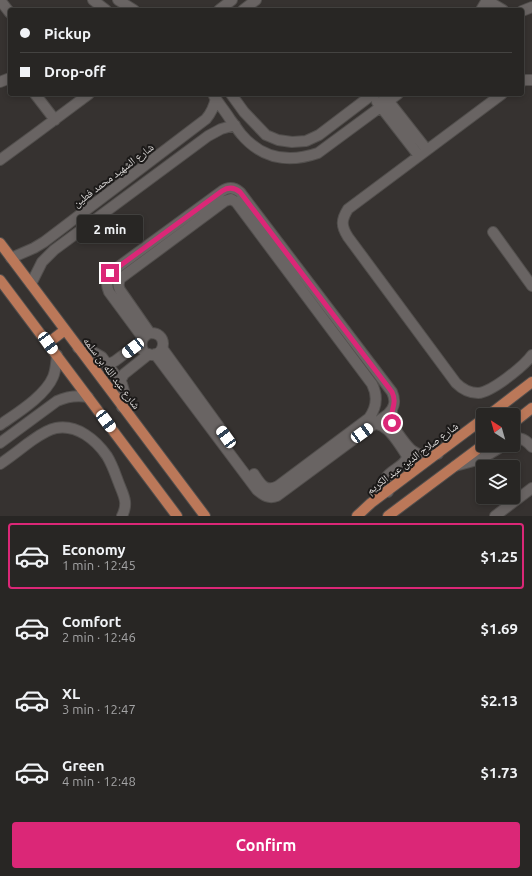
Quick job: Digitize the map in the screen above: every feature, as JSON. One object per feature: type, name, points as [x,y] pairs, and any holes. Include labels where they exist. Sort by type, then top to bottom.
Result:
[{"type":"main road","name":"شارع عبد الله بن سلمه","points":[[0,243],[205,516]]},
{"type":"main road","points":[[0,280],[177,516]]},
{"type":"main road","points":[[48,343],[65,330]]},
{"type":"main road","points":[[498,408],[532,382]]},
{"type":"main road","points":[[520,417],[532,408]]},
{"type":"main road","name":"شارع صلاح الدين عبد الكريم","points":[[357,516],[371,503],[388,492],[476,424]]},
{"type":"main road","points":[[388,516],[476,450]]},
{"type":"street","points":[[0,0],[8,10]]},
{"type":"street","points":[[93,0],[103,8]]},
{"type":"street","points":[[118,0],[131,8]]},
{"type":"street","points":[[222,8],[232,0]]},
{"type":"street","points":[[246,8],[256,0]]},
{"type":"street","points":[[483,8],[489,0],[499,8]]},
{"type":"street","points":[[37,96],[55,120]]},
{"type":"street","points":[[0,160],[86,96]]},
{"type":"street","points":[[214,96],[242,134],[259,149],[280,158],[293,158],[306,157],[318,153],[384,101],[394,96]]},
{"type":"street","name":"شارع الشهيد محمد فطين","points":[[11,258],[44,242],[206,119],[214,106],[214,96]]},
{"type":"street","points":[[232,96],[244,112],[266,134],[278,140],[292,142],[306,140],[319,135],[370,96]]},
{"type":"street","points":[[499,96],[348,209],[344,215],[342,223],[344,230],[462,389],[479,393],[487,391],[518,369],[532,355]]},
{"type":"street","points":[[384,101],[427,150]]},
{"type":"street","points":[[384,101],[419,156]]},
{"type":"street","points":[[31,284],[42,262],[54,250],[208,136],[221,129],[235,125]]},
{"type":"street","points":[[259,149],[266,134]]},
{"type":"street","points":[[145,337],[108,292],[106,282],[110,273],[225,189],[229,188],[237,190],[245,198],[323,310],[375,389],[377,401],[372,421]]},
{"type":"street","points":[[156,352],[146,353],[142,348],[145,337],[118,284],[121,278],[226,201],[231,199],[236,202],[323,310],[392,392],[395,401],[391,419],[394,427],[410,448],[411,455]]},
{"type":"street","points":[[174,225],[181,234]]},
{"type":"street","points":[[493,232],[532,286]]},
{"type":"street","points":[[159,237],[166,245]]},
{"type":"street","points":[[106,363],[115,362],[145,337],[157,334],[162,338],[163,342],[156,352],[124,374],[120,381]]},
{"type":"street","points":[[78,348],[99,355],[120,381],[124,391],[122,407]]},
{"type":"street","points":[[156,352],[232,451],[266,488],[274,488],[372,421],[392,410]]},
{"type":"street","points":[[0,425],[41,395],[53,377],[57,355]]},
{"type":"street","points":[[0,443],[57,401],[72,396],[88,397]]},
{"type":"street","points":[[372,421],[388,430],[405,452],[411,455],[438,454]]},
{"type":"street","points":[[0,464],[45,432],[56,428],[68,427],[80,431],[99,446],[107,456],[113,468],[126,503],[122,516]]},
{"type":"street","points":[[520,438],[532,447]]},
{"type":"street","points":[[455,466],[481,459],[492,452]]},
{"type":"street","points":[[388,492],[385,486],[386,477],[411,455]]},
{"type":"street","points":[[495,516],[532,488]]},
{"type":"route","points":[[110,273],[225,189],[233,188],[237,190],[392,392],[395,401],[391,415],[392,423]]}]
